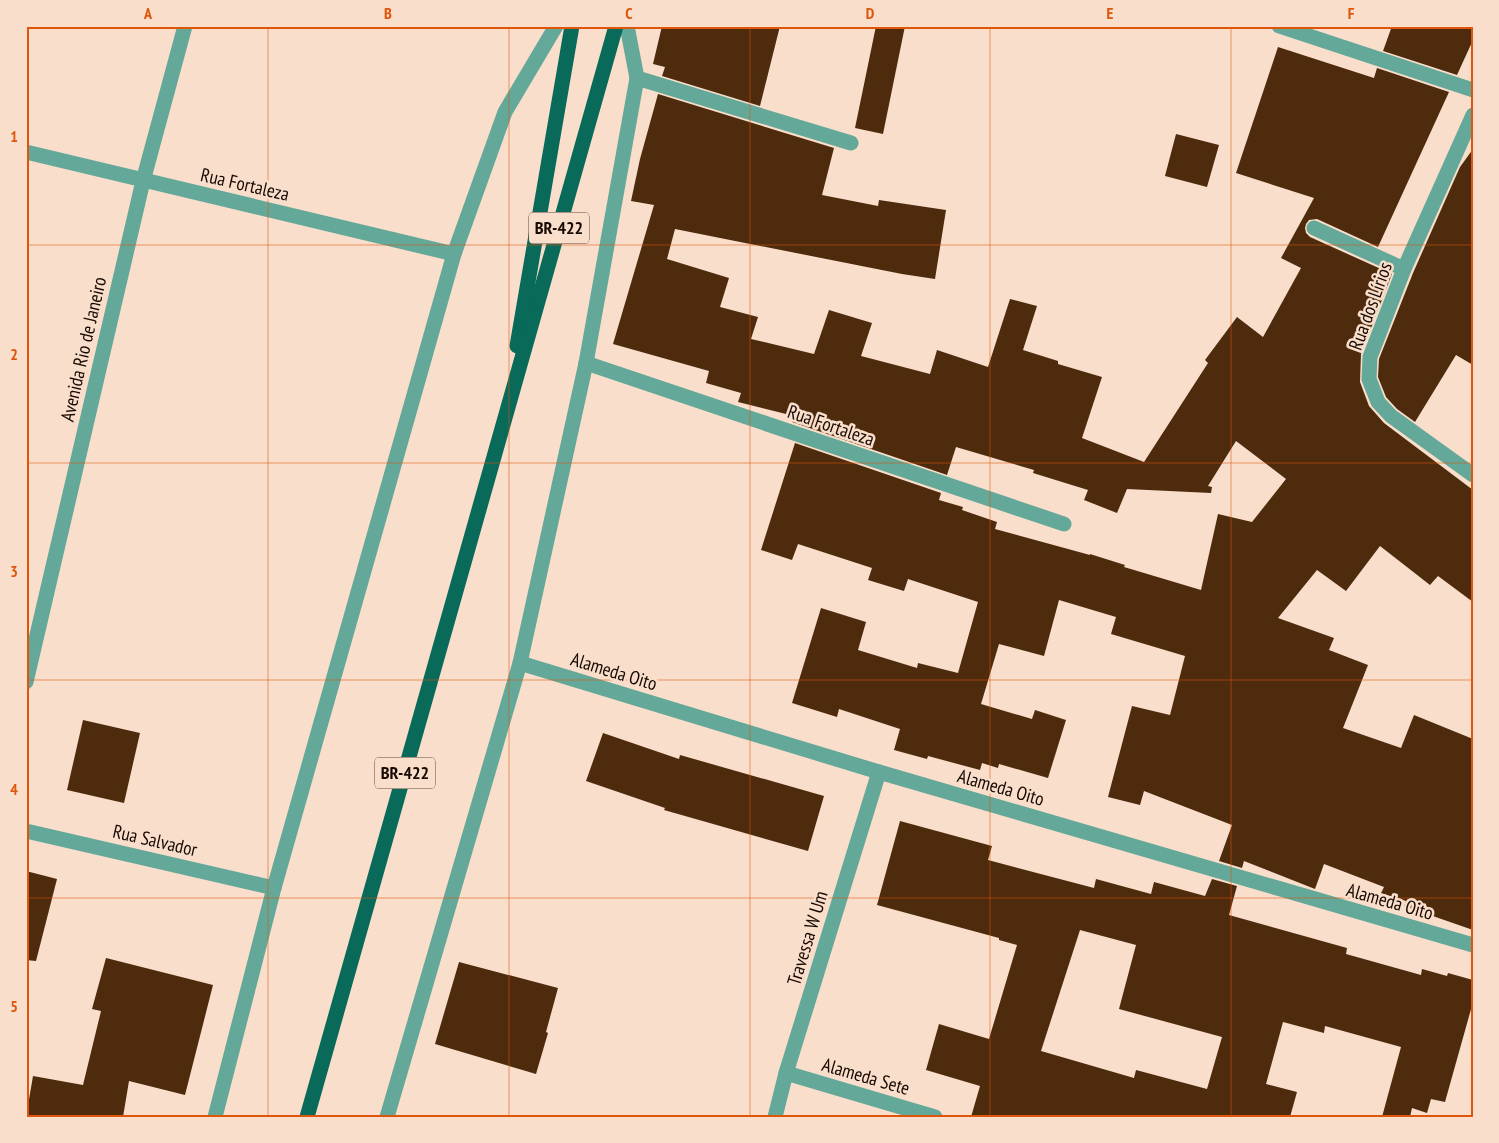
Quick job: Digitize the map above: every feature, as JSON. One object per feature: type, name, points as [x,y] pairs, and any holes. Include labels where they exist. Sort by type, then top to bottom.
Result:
[{"type":"main road","name":"BR-422","points":[[502,429],[572,26]]},
{"type":"main road","name":"BR-422","points":[[307,1117],[616,26]]},
{"type":"street","name":"Avenida Rio de Janeiro","points":[[26,682],[143,181],[185,26]]},
{"type":"street","points":[[216,1117],[274,888],[454,254],[505,112],[556,26]]},
{"type":"street","points":[[387,1117],[520,663],[586,363],[637,78],[627,26]]},
{"type":"street","points":[[1279,26],[1473,90]]},
{"type":"street","points":[[637,78],[851,143]]},
{"type":"street","name":"Rua dos Lírios","points":[[1473,115],[1404,269],[1370,357],[1369,379],[1378,402],[1391,416],[1473,475]]},
{"type":"street","name":"Rua Fortaleza","points":[[26,152],[454,254]]},
{"type":"street","points":[[1314,228],[1404,269]]},
{"type":"street","name":"Rua Fortaleza","points":[[586,363],[1064,524]]},
{"type":"street","name":"Alameda Oito","points":[[520,663],[879,772],[1473,946]]},
{"type":"street","name":"Travessa W Um","points":[[775,1117],[786,1073],[879,772]]},
{"type":"street","name":"Rua Salvador","points":[[26,831],[274,888]]},
{"type":"street","name":"Alameda Sete","points":[[786,1073],[935,1117]]},
{"type":"building","points":[[662,26],[780,26],[760,106],[662,76],[665,67],[653,64]]},
{"type":"building","points":[[876,26],[905,26],[883,134],[855,128]]},
{"type":"building","points":[[1392,26],[1473,26],[1473,40],[1457,75],[1383,51]]},
{"type":"building","points":[[1278,47],[1374,78],[1377,68],[1449,92],[1378,247],[1317,219],[1309,220],[1305,228],[1306,233],[1310,237],[1392,274],[1361,354],[1360,382],[1369,406],[1384,423],[1473,490],[1473,602],[1438,576],[1430,585],[1380,546],[1346,591],[1317,570],[1278,618],[1334,638],[1329,650],[1368,665],[1343,728],[1401,748],[1414,715],[1473,739],[1473,930],[1404,906],[1406,901],[1381,893],[1384,887],[1324,864],[1315,889],[1244,861],[1242,868],[1219,861],[1232,825],[1144,791],[1140,805],[1108,797],[1132,706],[1170,715],[1185,656],[1111,634],[1116,617],[1059,600],[1044,656],[999,644],[981,704],[1032,719],[1035,710],[1066,720],[1048,778],[999,764],[998,768],[982,763],[980,770],[928,756],[927,759],[894,750],[900,729],[839,709],[837,717],[792,703],[821,608],[866,622],[858,650],[917,668],[918,663],[958,673],[978,602],[908,579],[904,591],[868,580],[872,568],[798,544],[792,560],[761,550],[795,443],[941,493],[939,500],[963,507],[962,510],[997,522],[995,529],[1090,554],[1125,565],[1124,567],[1201,590],[1218,514],[1252,522],[1286,479],[1236,441],[1208,486],[1212,487],[1211,493],[1127,489],[1117,513],[1084,500],[1088,490],[1033,473],[1034,470],[956,447],[947,475],[792,422],[794,416],[738,402],[741,393],[706,383],[709,371],[613,344],[654,205],[631,201],[640,159],[658,94],[834,148],[822,195],[878,206],[879,200],[946,210],[935,279],[675,229],[667,259],[729,278],[720,307],[758,317],[751,339],[814,354],[829,310],[872,323],[861,356],[930,374],[937,350],[988,367],[1010,299],[1037,306],[1023,350],[1058,361],[1058,364],[1102,377],[1082,438],[1144,462],[1208,363],[1205,360],[1237,317],[1263,337],[1301,268],[1281,258],[1314,198],[1236,173]]},
{"type":"building","points":[[1176,134],[1219,145],[1207,187],[1165,176]]},
{"type":"building","points":[[1473,149],[1473,365],[1456,355],[1415,422],[1397,409],[1386,397],[1378,377],[1379,359],[1413,273],[1460,167]]},
{"type":"building","points":[[83,720],[140,733],[124,803],[67,790]]},
{"type":"building","points":[[603,733],[679,759],[680,755],[824,796],[808,851],[664,810],[665,808],[586,781]]},
{"type":"building","points":[[900,821],[992,846],[988,860],[1094,888],[1096,879],[1151,894],[1154,882],[1205,896],[1212,879],[1237,886],[1229,915],[1347,948],[1346,954],[1421,975],[1422,969],[1447,976],[1448,973],[1473,980],[1473,1002],[1445,1102],[1431,1099],[1427,1113],[1412,1108],[1410,1117],[1382,1117],[1401,1047],[1325,1026],[1324,1033],[1283,1022],[1266,1084],[1297,1092],[1290,1117],[971,1117],[980,1086],[926,1070],[939,1024],[989,1039],[1017,945],[999,940],[999,938],[877,905]],"holes":[[[1080,930],[1136,945],[1119,1009],[1222,1037],[1207,1089],[1136,1070],[1134,1078],[1041,1051]]]},
{"type":"building","points":[[26,871],[57,879],[36,961],[26,960]]},
{"type":"building","points":[[106,958],[213,985],[185,1095],[129,1081],[123,1117],[26,1117],[33,1076],[83,1085],[101,1011],[92,1009]]},
{"type":"building","points":[[459,962],[558,988],[536,1074],[435,1044]]}]
